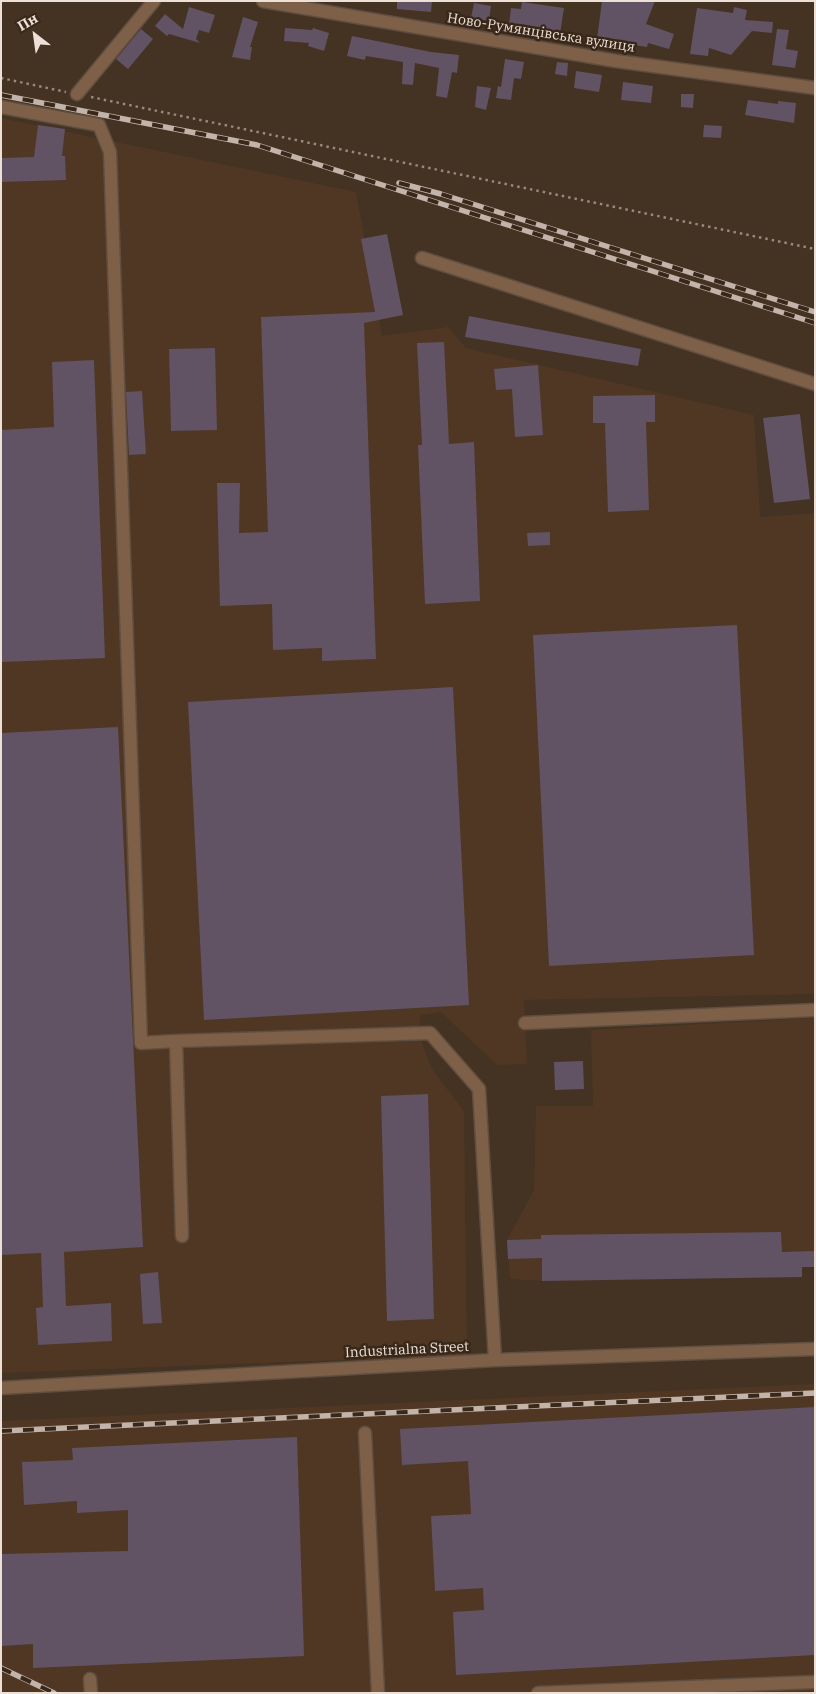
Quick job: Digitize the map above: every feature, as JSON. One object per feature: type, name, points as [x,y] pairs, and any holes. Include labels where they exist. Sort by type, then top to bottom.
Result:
[{"type":"street","points":[[77,94],[154,1]]},
{"type":"street","name":"Ново-Румянцівська вулиця","points":[[263,1],[616,61],[815,88]]},
{"type":"street","points":[[1,107],[99,125],[110,152],[141,1042],[430,1033],[480,1089],[495,1360]]},
{"type":"street","points":[[422,258],[815,384]]},
{"type":"street","points":[[525,1023],[815,1010]]},
{"type":"street","points":[[176,1041],[182,1236]]},
{"type":"street","name":"Industrialna Street","points":[[1,1388],[495,1360],[815,1349]]},
{"type":"street","points":[[365,1433],[378,1693]]},
{"type":"street","points":[[90,1678],[91,1693]]},
{"type":"street","points":[[538,1693],[815,1682]]},
{"type":"path","points":[[1,78],[815,249]]},
{"type":"shaded area","points":[[1,118],[356,192],[382,336],[448,327],[466,348],[754,415],[760,517],[815,513],[815,994],[524,1000],[527,1064],[497,1065],[441,1012],[421,1015],[418,1033],[432,1069],[464,1111],[467,1355],[1,1373]]},
{"type":"shaded area","points":[[815,1018],[815,1267],[542,1281],[510,1279],[507,1240],[534,1190],[536,1106],[593,1106],[591,1030]]},
{"type":"shaded area","points":[[815,1384],[815,1693],[1,1693],[1,1421]]},
{"type":"building","points":[[397,1],[432,1],[431,12],[397,9]]},
{"type":"building","points":[[602,1],[655,1],[646,24],[674,34],[669,49],[648,43],[647,47],[597,39]]},
{"type":"building","points":[[522,2],[564,8],[560,34],[509,25],[511,8],[521,9]]},
{"type":"building","points":[[474,3],[491,6],[489,21],[471,18]]},
{"type":"building","points":[[189,7],[215,15],[209,33],[199,30],[196,39],[200,43],[169,34],[167,36],[155,26],[165,14],[183,29]]},
{"type":"building","points":[[734,7],[747,10],[745,20],[773,22],[772,33],[752,31],[731,55],[709,48],[708,56],[690,54],[697,8],[733,13]]},
{"type":"building","points":[[243,17],[258,22],[250,47],[252,47],[250,60],[232,57]]},
{"type":"building","points":[[285,28],[312,30],[313,28],[329,33],[324,51],[308,46],[309,43],[284,41]]},
{"type":"building","points":[[141,29],[153,39],[128,69],[116,59]]},
{"type":"building","points":[[777,29],[789,30],[786,49],[798,51],[795,68],[772,65]]},
{"type":"building","points":[[352,36],[431,52],[459,55],[457,73],[452,72],[447,98],[436,96],[439,68],[415,63],[413,85],[402,84],[403,62],[366,56],[365,60],[347,56]]},
{"type":"building","points":[[505,59],[524,62],[521,79],[514,78],[511,100],[496,98],[498,86],[501,87]]},
{"type":"building","points":[[557,62],[568,63],[567,76],[555,74]]},
{"type":"building","points":[[576,71],[602,75],[599,92],[574,88]]},
{"type":"building","points":[[623,82],[653,86],[651,103],[621,100]]},
{"type":"building","points":[[477,86],[491,88],[486,110],[475,107]]},
{"type":"building","points":[[681,94],[694,94],[693,108],[681,107]]},
{"type":"building","points":[[748,100],[778,104],[778,101],[796,103],[794,123],[745,115]]},
{"type":"building","points":[[38,125],[65,129],[62,156],[65,156],[66,180],[1,182],[1,158],[34,157]]},
{"type":"building","points":[[704,125],[722,126],[721,138],[703,137]]},
{"type":"building","points":[[387,234],[403,315],[364,323],[376,659],[322,661],[322,648],[273,650],[272,604],[220,606],[217,483],[240,483],[239,533],[268,532],[261,317],[375,312],[361,239]]},
{"type":"building","points":[[469,316],[641,349],[638,366],[465,337]]},
{"type":"building","points":[[444,342],[449,444],[474,442],[480,601],[425,604],[418,445],[422,445],[417,343]]},
{"type":"building","points":[[215,348],[217,430],[171,431],[169,349]]},
{"type":"building","points":[[94,360],[105,658],[1,662],[1,430],[54,427],[52,362]]},
{"type":"building","points":[[538,365],[543,435],[515,437],[512,389],[496,390],[494,369]]},
{"type":"building","points":[[142,391],[146,454],[129,455],[126,392]]},
{"type":"building","points":[[655,395],[655,422],[646,422],[649,510],[608,512],[605,423],[593,423],[593,396]]},
{"type":"building","points":[[800,414],[810,499],[774,503],[763,418]]},
{"type":"building","points":[[550,532],[550,545],[528,546],[527,533]]},
{"type":"building","points":[[737,625],[754,955],[549,966],[533,635]]},
{"type":"building","points":[[453,687],[469,1005],[204,1020],[188,702]]},
{"type":"building","points":[[118,727],[143,1247],[64,1252],[66,1306],[111,1303],[112,1341],[38,1345],[36,1308],[43,1307],[41,1253],[1,1255],[1,733]]},
{"type":"building","points":[[583,1061],[584,1089],[555,1090],[554,1062]]},
{"type":"building","points":[[428,1094],[434,1319],[387,1321],[381,1096]]},
{"type":"building","points":[[781,1232],[782,1252],[815,1251],[815,1267],[802,1267],[802,1277],[542,1281],[542,1258],[508,1259],[507,1240],[541,1239],[541,1235]]},
{"type":"building","points":[[158,1272],[162,1323],[143,1324],[140,1274]]},
{"type":"building","points":[[815,1407],[815,1655],[456,1675],[453,1612],[484,1610],[483,1588],[435,1591],[431,1516],[471,1514],[468,1461],[402,1465],[400,1429]]},
{"type":"building","points":[[297,1437],[304,1656],[33,1668],[33,1644],[1,1646],[1,1554],[128,1551],[128,1510],[77,1513],[77,1501],[24,1505],[22,1462],[73,1460],[72,1448]]},
{"type":"railway","points":[[1,95],[257,145],[815,323]]},
{"type":"railway","points":[[399,183],[441,194],[815,312]]},
{"type":"railway","points":[[1,1431],[815,1393]]},
{"type":"railway","points":[[1,1668],[54,1693]]}]
